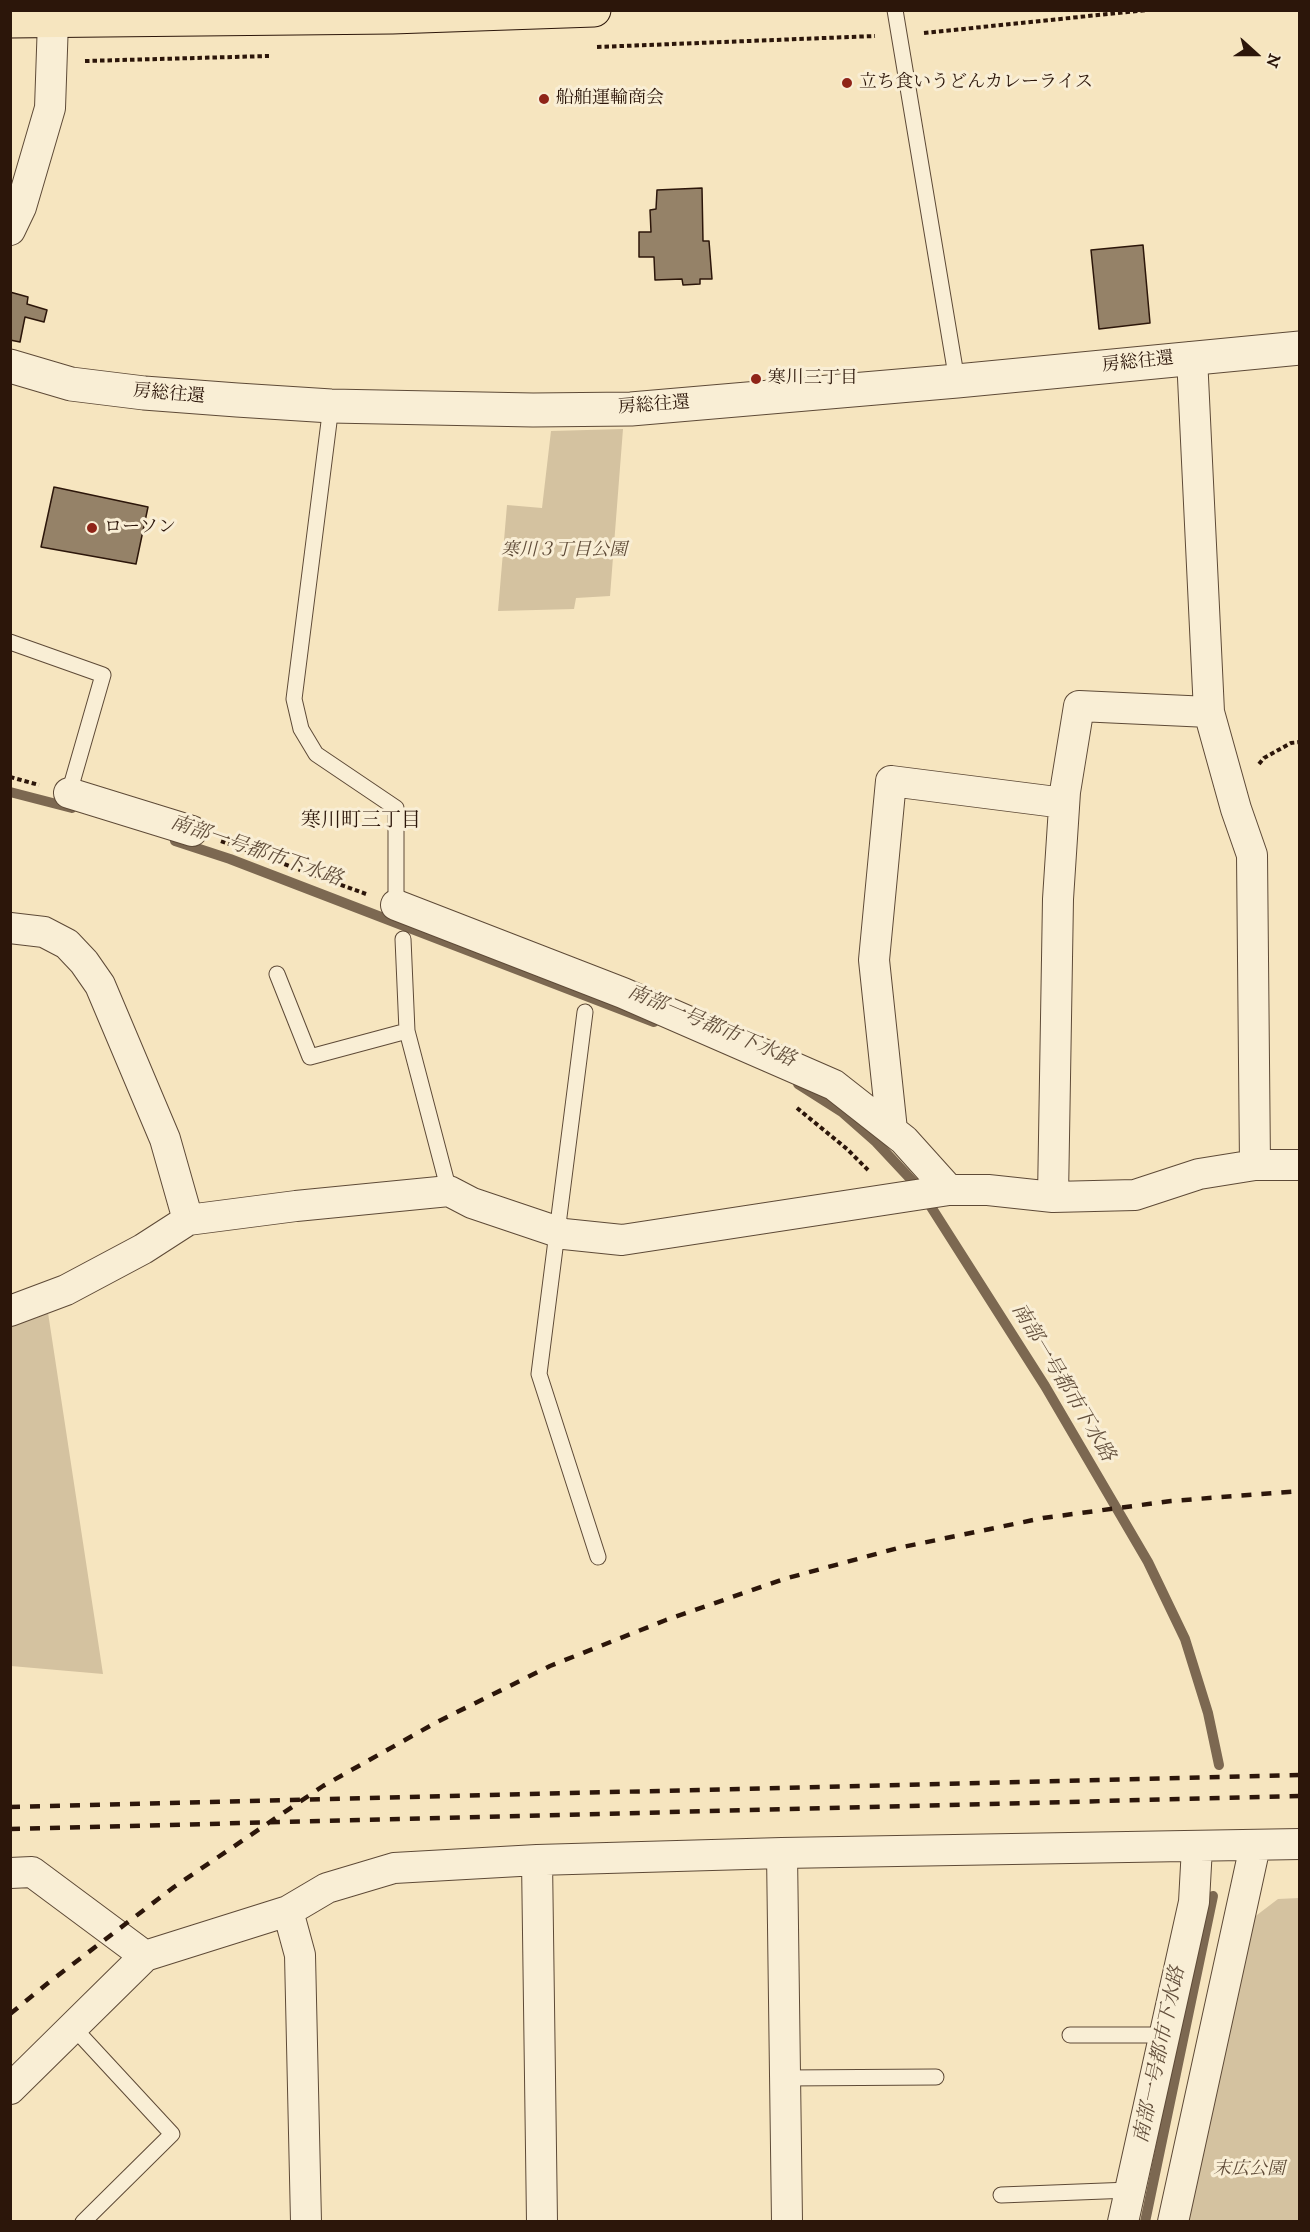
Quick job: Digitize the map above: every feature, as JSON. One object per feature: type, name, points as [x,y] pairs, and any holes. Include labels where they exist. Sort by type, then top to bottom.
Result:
[{"type":"highway","points":[[10,21],[392,17],[594,10]]},
{"type":"street","points":[[10,230],[21,207],[50,108],[53,21]]},
{"type":"street","name":"房総往還","points":[[12,369],[71,384],[214,399],[331,406],[533,410],[631,409],[1299,348]]},
{"type":"street","points":[[1192,357],[1209,712],[1236,809],[1252,855],[1255,1165]]},
{"type":"street","points":[[1053,1197],[1058,899],[1064,803],[1079,706],[1209,712]]},
{"type":"street","points":[[892,1130],[874,960],[891,781],[1064,803]]},
{"type":"street","points":[[69,793],[192,831]]},
{"type":"street","points":[[396,905],[623,993],[834,1085],[904,1140],[943,1191]]},
{"type":"street","points":[[10,928],[44,932],[67,944],[84,962],[100,985],[165,1139],[188,1220]]},
{"type":"street","points":[[10,1311],[66,1290],[143,1249],[188,1220],[296,1206],[449,1191],[472,1203],[557,1232],[622,1240],[943,1191],[988,1190],[1053,1197],[1135,1195],[1199,1174],[1255,1165],[1299,1165]]},
{"type":"street","points":[[10,2089],[145,1956],[288,1911],[327,1888],[394,1868],[537,1860],[782,1853],[1299,1844]]},
{"type":"street","points":[[1173,2222],[1255,1846]]},
{"type":"street","points":[[1123,2222],[1194,1902],[1197,1847]]},
{"type":"street","points":[[782,1853],[787,2222]]},
{"type":"street","points":[[537,1860],[542,2222]]},
{"type":"street","points":[[10,1873],[32,1872],[145,1956]]},
{"type":"street","points":[[288,1911],[300,1955],[306,2222]]},
{"type":"lane","points":[[895,10],[957,381]]},
{"type":"lane","points":[[331,406],[294,699],[301,729],[316,754],[396,808],[396,905]]},
{"type":"lane","points":[[10,642],[103,675],[69,793]]},
{"type":"lane","points":[[403,939],[407,1031],[449,1191]]},
{"type":"lane","points":[[277,974],[310,1056],[407,1031]]},
{"type":"lane","points":[[585,1012],[538,1374],[598,1557]]},
{"type":"lane","points":[[73,2027],[172,2134],[83,2222]]},
{"type":"lane","points":[[1070,2035],[1164,2035]]},
{"type":"lane","points":[[785,2079],[936,2077]]},
{"type":"lane","points":[[1001,2195],[1130,2190]]},
{"type":"path","points":[[899,35],[1147,10]]},
{"type":"path","points":[[192,831],[396,905]]},
{"type":"path","points":[[791,1102],[902,1197]]},
{"type":"green space","name":"寒川３丁目公園","points":[[623,429],[610,596],[576,598],[574,609],[498,611],[507,505],[542,508],[551,431]]},
{"type":"green space","points":[[47,1306],[103,1674],[11,1666],[11,1320]]},
{"type":"green space","name":"末広公園","points":[[1299,1898],[1299,2221],[1185,2222],[1253,1918],[1278,1899]]},
{"type":"building","points":[[702,188],[703,241],[709,241],[712,279],[700,279],[700,284],[683,285],[682,279],[655,280],[654,257],[639,257],[639,232],[651,232],[650,210],[656,209],[657,190]]},
{"type":"building","points":[[1143,245],[1150,323],[1099,329],[1091,250]]},
{"type":"building","points":[[10,292],[28,297],[27,304],[47,310],[44,322],[25,317],[20,342],[10,340]]},
{"type":"building","points":[[54,487],[148,507],[136,564],[41,547]]},
{"type":"waterway","name":"南部一号都市下水路","points":[[10,792],[72,808]]},
{"type":"waterway","name":"南部一号都市下水路","points":[[175,841],[230,859],[654,1022]]},
{"type":"waterway","name":"南部一号都市下水路","points":[[798,1084],[842,1112],[876,1142],[919,1188],[1045,1386],[1148,1562],[1185,1639],[1208,1713],[1219,1765]]},
{"type":"waterway","name":"南部一号都市下水路","points":[[1145,2222],[1213,1896]]},
{"type":"railway","points":[[10,2014],[174,1887],[323,1786],[437,1722],[550,1666],[666,1620],[784,1579],[898,1548],[1043,1518],[1171,1501],[1300,1491]]},
{"type":"railway","points":[[10,1807],[1300,1775]]},
{"type":"railway","points":[[10,1829],[1300,1796]]},
{"type":"place","name":"立ち食いうどんカレーライス","points":[[847,83]]},
{"type":"place","name":"船舶運輸商会","points":[[544,99]]},
{"type":"place","name":"寒川三丁目","points":[[756,379]]},
{"type":"place","name":"ローソン","points":[[92,528]]},
{"type":"district","name":"寒川町三丁目","points":[[361,822]]}]
